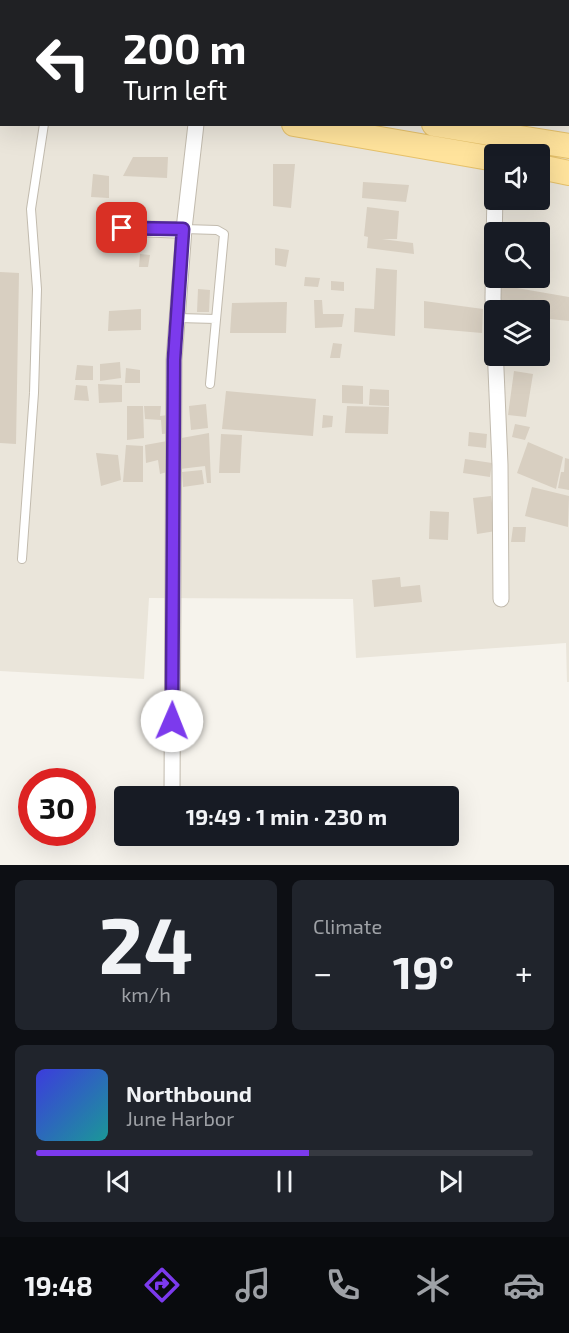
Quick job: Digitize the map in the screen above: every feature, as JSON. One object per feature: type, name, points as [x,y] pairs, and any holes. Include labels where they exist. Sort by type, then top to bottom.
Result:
[{"type":"main road","points":[[316,126],[349,129],[484,157]]},
{"type":"main road","points":[[446,126],[569,146]]},
{"type":"main road","points":[[550,169],[569,173]]},
{"type":"street","points":[[172,786],[174,360],[183,229],[196,126]]},
{"type":"street","points":[[495,210],[493,298],[500,465],[501,598]]},
{"type":"street","points":[[122,228],[183,229]]},
{"type":"lane","points":[[22,559],[34,393],[37,289],[31,209],[44,126]]},
{"type":"lane","points":[[183,229],[218,230],[224,234],[210,384]]},
{"type":"lane","points":[[178,318],[216,319]]},
{"type":"shaded area","points":[[0,126],[569,126],[569,682],[567,682],[566,643],[356,658],[353,599],[149,598],[144,679],[0,671]]},
{"type":"building","points":[[133,157],[168,157],[167,178],[123,176]]},
{"type":"building","points":[[273,164],[295,164],[291,208],[273,206]]},
{"type":"building","points":[[93,174],[109,176],[109,198],[91,197]]},
{"type":"building","points":[[363,182],[409,185],[406,202],[362,198]]},
{"type":"building","points":[[367,207],[399,211],[397,239],[382,239],[413,243],[414,254],[367,248],[368,237],[364,236]]},
{"type":"building","points":[[275,248],[289,250],[286,267],[275,265]]},
{"type":"building","points":[[140,254],[150,255],[148,267],[139,267]]},
{"type":"building","points":[[376,268],[397,270],[395,336],[354,332],[355,308],[374,309]]},
{"type":"building","points":[[0,272],[19,273],[16,444],[0,443]]},
{"type":"building","points":[[305,277],[320,278],[318,287],[304,286]]},
{"type":"building","points":[[331,281],[344,282],[344,291],[331,290]]},
{"type":"building","points":[[500,288],[517,288],[569,297],[569,321],[550,319],[550,300],[499,300]]},
{"type":"building","points":[[198,289],[210,290],[209,312],[197,312]]},
{"type":"building","points":[[314,300],[322,300],[323,314],[344,314],[342,327],[315,328]]},
{"type":"building","points":[[424,301],[483,309],[482,333],[424,328]]},
{"type":"building","points":[[287,302],[286,333],[230,333],[232,303]]},
{"type":"building","points":[[141,309],[141,330],[108,331],[109,311]]},
{"type":"building","points":[[333,343],[342,344],[340,358],[330,358]]},
{"type":"building","points":[[120,362],[121,378],[100,381],[100,364]]},
{"type":"building","points":[[77,365],[93,366],[93,380],[75,380]]},
{"type":"building","points":[[126,368],[140,370],[140,383],[125,383]]},
{"type":"building","points":[[514,371],[533,374],[526,417],[508,415]]},
{"type":"building","points":[[98,384],[122,385],[122,402],[99,403]]},
{"type":"building","points":[[76,385],[87,386],[89,401],[74,400]]},
{"type":"building","points":[[342,385],[363,386],[363,404],[342,403]]},
{"type":"building","points":[[370,389],[389,390],[389,406],[369,405]]},
{"type":"building","points":[[226,391],[316,399],[313,436],[222,429]]},
{"type":"building","points":[[206,404],[208,428],[191,430],[189,406]]},
{"type":"building","points":[[127,406],[143,406],[144,438],[127,440]]},
{"type":"building","points":[[144,406],[161,406],[160,416],[176,414],[176,433],[162,434],[161,420],[145,419]]},
{"type":"building","points":[[347,406],[389,407],[388,434],[345,433]]},
{"type":"building","points":[[323,415],[333,416],[332,427],[322,428]]},
{"type":"building","points":[[515,424],[530,427],[525,440],[512,437]]},
{"type":"building","points":[[469,432],[487,434],[486,448],[468,446]]},
{"type":"building","points":[[209,433],[211,483],[207,483],[205,466],[180,469],[176,439]]},
{"type":"building","points":[[221,434],[242,435],[240,473],[219,473]]},
{"type":"building","points":[[173,440],[177,469],[160,474],[158,460],[146,463],[145,445]]},
{"type":"building","points":[[528,442],[563,457],[556,489],[517,473]]},
{"type":"building","points":[[126,445],[143,446],[143,482],[123,482]]},
{"type":"building","points":[[96,453],[118,455],[121,480],[101,486]]},
{"type":"building","points":[[565,458],[569,459],[569,490],[558,488],[561,472],[564,472]]},
{"type":"building","points":[[465,459],[492,463],[490,477],[463,473]]},
{"type":"building","points":[[202,470],[204,484],[183,487],[182,472]]},
{"type":"building","points":[[532,487],[569,496],[568,527],[525,516]]},
{"type":"building","points":[[491,496],[496,531],[477,534],[473,498]]},
{"type":"building","points":[[430,511],[449,512],[448,540],[429,539]]},
{"type":"building","points":[[513,527],[526,527],[525,542],[511,542]]},
{"type":"building","points":[[400,577],[401,587],[420,585],[422,602],[374,607],[372,580]]},
{"type":"route","points":[[122,228],[183,229],[174,360],[172,721]]}]
